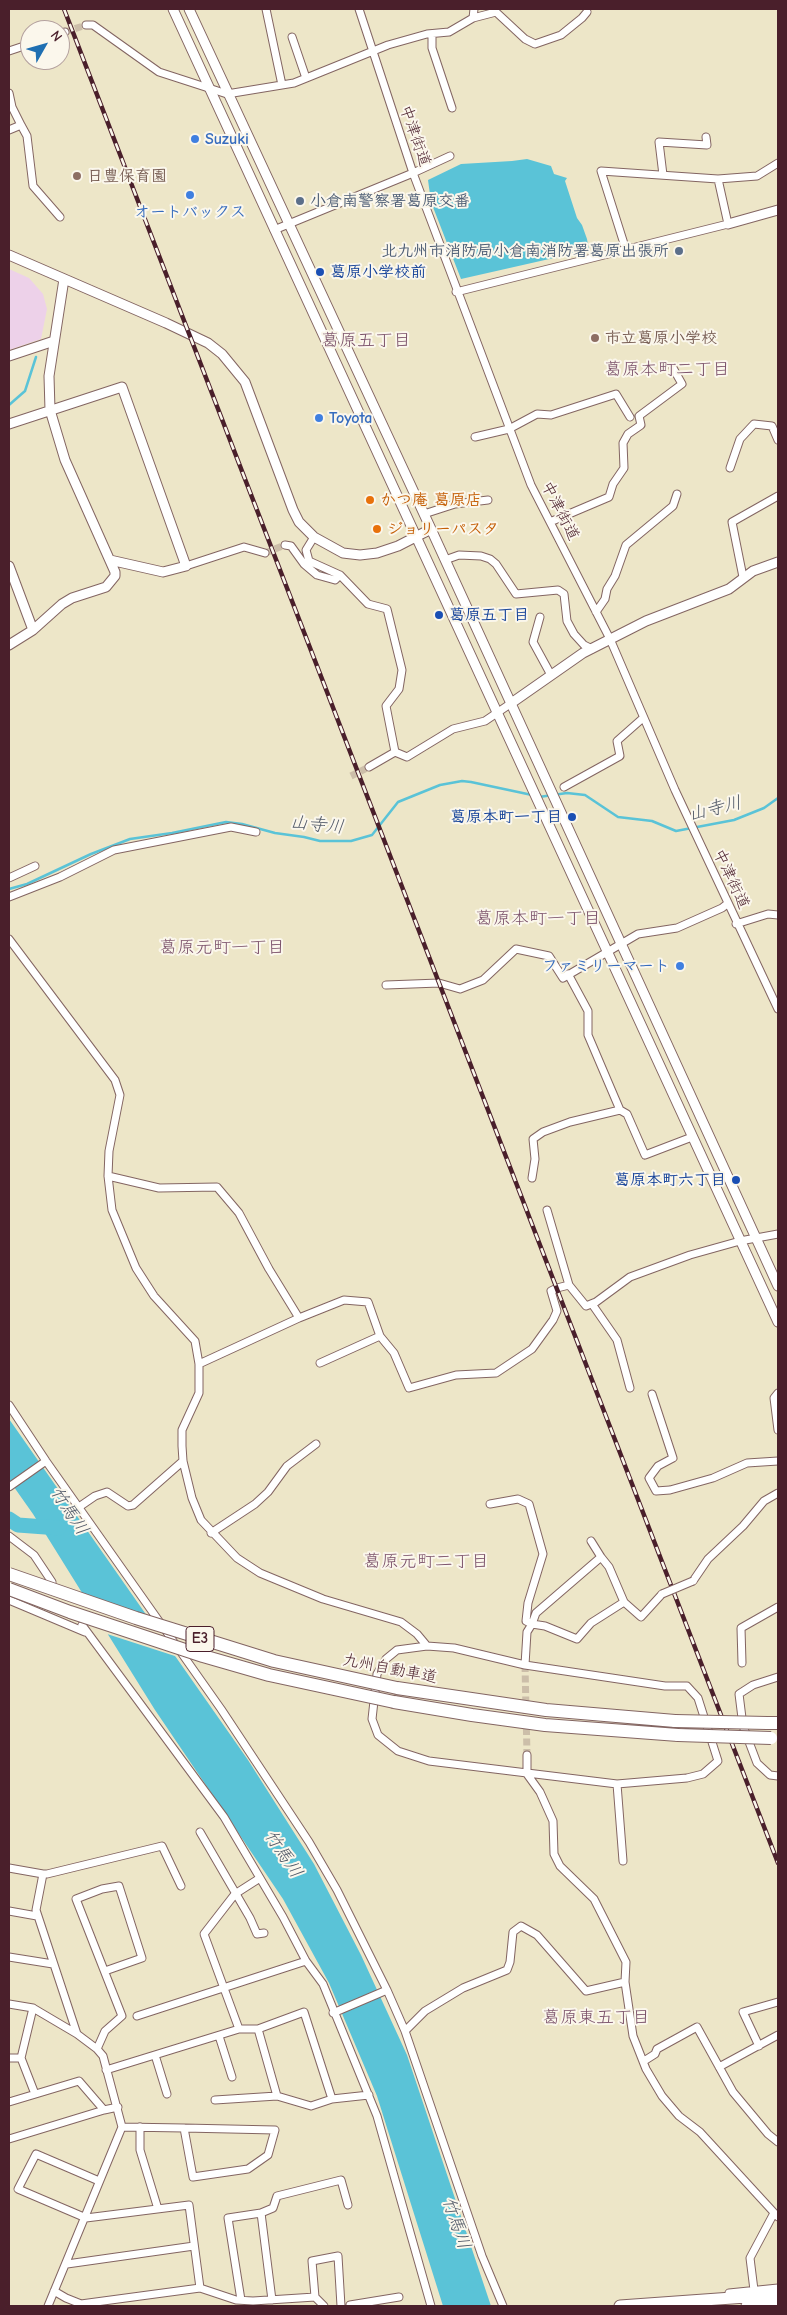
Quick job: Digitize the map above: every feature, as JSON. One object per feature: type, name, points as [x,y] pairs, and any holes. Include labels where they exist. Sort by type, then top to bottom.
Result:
[{"type":"highway","name":"九州自動車道","points":[[9,1574],[136,1618],[265,1659],[396,1688],[546,1710],[675,1721],[773,1723]]},
{"type":"highway","name":"九州自動車道","points":[[9,1589],[70,1612],[203,1656],[269,1675],[394,1702],[545,1725],[678,1735],[774,1738]]},
{"type":"main road","points":[[620,2306],[657,2302],[777,2296]]},
{"type":"main road","points":[[747,2306],[777,2296]]},
{"type":"street","points":[[173,9],[778,1322]]},
{"type":"street","points":[[189,9],[431,529],[552,797],[778,1286]]},
{"type":"street","points":[[266,9],[282,85]]},
{"type":"street","name":"中津街道","points":[[359,9],[413,173],[456,292],[531,485],[610,639],[694,833],[778,1009]]},
{"type":"street","points":[[473,18],[474,9]]},
{"type":"street","points":[[86,25],[93,25],[159,72],[227,94],[282,85],[306,78],[372,51],[432,34],[448,32],[473,18],[496,12],[526,39],[535,44],[561,35],[582,18],[587,10]]},
{"type":"street","points":[[432,34],[432,48],[452,108]]},
{"type":"street","points":[[292,37],[306,78]]},
{"type":"street","points":[[9,93],[12,107],[27,136],[33,186],[60,217]]},
{"type":"street","points":[[9,130],[21,125]]},
{"type":"street","points":[[663,175],[659,142],[706,145],[706,137]]},
{"type":"street","points":[[274,230],[450,156]]},
{"type":"street","points":[[626,250],[601,171],[718,179],[757,176],[778,163]]},
{"type":"street","points":[[718,179],[728,224]]},
{"type":"street","points":[[456,292],[778,210]]},
{"type":"street","points":[[9,255],[166,323],[208,343],[222,354],[245,382],[292,510],[299,522],[314,537],[343,553],[360,555],[377,553],[398,546],[431,529]]},
{"type":"street","points":[[9,644],[33,630],[54,610],[72,598],[96,591],[110,584],[115,576],[110,560],[65,460],[50,410],[49,376],[64,279]]},
{"type":"street","points":[[9,356],[54,341]]},
{"type":"street","points":[[550,522],[610,497],[614,484],[624,468],[623,443],[628,434],[641,425],[639,416],[682,384],[673,368]]},
{"type":"street","points":[[9,424],[122,387],[186,566]]},
{"type":"street","points":[[476,437],[509,429],[537,414],[551,414],[616,394],[630,418]]},
{"type":"street","points":[[730,468],[740,439],[754,424],[772,426],[778,440]]},
{"type":"street","points":[[596,612],[605,599],[607,588],[616,576],[626,545],[673,506],[677,494]]},
{"type":"street","points":[[743,578],[732,522],[778,496]]},
{"type":"street","points":[[424,514],[455,504],[488,500]]},
{"type":"street","points":[[314,537],[306,550],[309,561],[340,575],[368,604],[387,609],[402,670],[399,689],[386,706],[395,752]]},
{"type":"street","points":[[285,545],[291,546],[304,564],[318,575],[335,580],[340,575]]},
{"type":"street","points":[[110,560],[163,572],[244,546],[265,553]]},
{"type":"street","points":[[445,560],[459,555],[481,556],[490,559],[496,564],[516,594],[558,590],[564,594],[567,621],[574,634],[584,645],[592,649]]},
{"type":"street","points":[[395,752],[407,757],[454,728],[485,721],[551,675],[610,639],[646,621],[728,588],[753,571],[778,562]]},
{"type":"street","points":[[9,566],[33,630]]},
{"type":"street","points":[[540,616],[533,642],[551,675]]},
{"type":"street","points":[[564,787],[620,756],[617,741],[643,718]]},
{"type":"street","points":[[369,767],[395,752]]},
{"type":"street","points":[[9,896],[60,877],[114,850],[231,827],[256,832]]},
{"type":"street","points":[[9,878],[34,866]]},
{"type":"street","points":[[386,985],[439,983],[460,989],[483,980],[516,949],[549,956],[564,978],[619,943],[638,934],[677,928],[727,904]]},
{"type":"street","points":[[736,924],[768,914],[778,915]]},
{"type":"street","points":[[9,939],[115,1080],[120,1095],[109,1151],[108,1176],[112,1210],[136,1268],[154,1296],[195,1341],[199,1364],[199,1393],[182,1430],[183,1461],[192,1498],[201,1520],[237,1558],[260,1573],[323,1599],[401,1622],[418,1634],[426,1646]]},
{"type":"street","points":[[568,974],[588,1011],[588,1035],[620,1110],[627,1114],[645,1155],[692,1137]]},
{"type":"street","points":[[532,1178],[535,1159],[533,1139],[543,1132],[570,1122],[620,1110]]},
{"type":"street","points":[[108,1176],[160,1188],[217,1187],[239,1213],[269,1269],[299,1318]]},
{"type":"street","points":[[547,1210],[569,1285],[586,1306],[592,1304],[630,1277],[690,1255],[740,1241],[778,1234]]},
{"type":"street","points":[[199,1364],[299,1318],[344,1300],[368,1302],[380,1336],[394,1353],[409,1388],[456,1375],[496,1373],[532,1349],[558,1311],[551,1291],[561,1286],[569,1285]]},
{"type":"street","points":[[592,1304],[617,1340],[630,1388]]},
{"type":"street","points":[[320,1363],[380,1336]]},
{"type":"street","points":[[778,1393],[774,1398],[778,1430]]},
{"type":"street","points":[[652,1394],[672,1458],[658,1466],[649,1478],[656,1491],[670,1490],[713,1478],[747,1463],[778,1461]]},
{"type":"street","points":[[9,1405],[44,1462],[79,1507],[221,1709],[309,1842],[337,1890],[387,1990],[405,2032],[482,2256],[503,2306]]},
{"type":"street","points":[[212,1533],[255,1504],[268,1492],[286,1466],[316,1444]]},
{"type":"street","points":[[79,1507],[95,1496],[107,1492],[128,1506],[133,1505],[183,1461]]},
{"type":"street","points":[[9,1487],[44,1462]]},
{"type":"street","points":[[591,1542],[609,1567],[624,1602],[641,1617],[662,1594],[693,1581],[708,1559],[743,1526],[764,1501],[778,1494]]},
{"type":"street","points":[[490,1504],[518,1498],[530,1504],[543,1554],[528,1603],[526,1621],[544,1626],[577,1640],[591,1623],[624,1602]]},
{"type":"street","points":[[9,1536],[34,1555],[52,1582]]},
{"type":"street","points":[[525,1665],[528,1632],[536,1613],[601,1557]]},
{"type":"street","points":[[9,1600],[88,1633]]},
{"type":"street","points":[[742,1663],[741,1628],[778,1607]]},
{"type":"street","points":[[82,1625],[124,1679],[224,1817],[306,1961],[323,1984],[333,2013],[349,2044],[369,2095],[431,2306]]},
{"type":"street","points":[[426,1646],[454,1648],[525,1665],[665,1686],[687,1686],[698,1698],[718,1761],[703,1774],[687,1778],[617,1784],[429,1761],[398,1751],[378,1735],[372,1720],[377,1674],[386,1659],[397,1650],[426,1646]]},
{"type":"street","points":[[778,1677],[753,1685],[739,1694],[743,1726],[757,1763],[770,1775],[778,1776]]},
{"type":"street","points":[[527,1756],[527,1774],[540,1792],[553,1821],[554,1854],[560,1866],[594,1899],[626,1962],[625,1982],[633,2036],[662,2096],[679,2116],[700,2132],[776,2215],[750,2258],[754,2290]]},
{"type":"street","points":[[617,1784],[623,1861]]},
{"type":"street","points":[[200,1832],[250,1918],[257,1934],[264,1933]]},
{"type":"street","points":[[9,1868],[47,1874],[162,1846],[181,1886]]},
{"type":"street","points":[[42,1874],[36,1910],[77,2034]]},
{"type":"street","points":[[239,2029],[204,1934],[236,1894],[260,1878]]},
{"type":"street","points":[[97,2049],[105,2031],[122,2016],[104,1971],[76,1898],[102,1889],[119,1886],[142,1958],[104,1971]]},
{"type":"street","points":[[9,1912],[38,1916]]},
{"type":"street","points":[[405,2032],[425,2011],[463,1988],[507,1970],[510,1962],[513,1932],[521,1926],[537,1935],[586,1991],[625,1982]]},
{"type":"street","points":[[9,1957],[53,1964]]},
{"type":"street","points":[[137,2016],[306,1961]]},
{"type":"street","points":[[333,2013],[387,1990]]},
{"type":"street","points":[[759,2046],[743,2012],[778,2002]]},
{"type":"street","points":[[9,2004],[33,2008],[77,2034],[97,2049],[103,2056],[122,2127],[67,2264],[48,2306]]},
{"type":"street","points":[[33,2008],[21,2058],[35,2094]]},
{"type":"street","points":[[106,2070],[239,2029],[258,2029],[304,2012],[332,2099]]},
{"type":"street","points":[[644,2061],[655,2054],[657,2049],[698,2027],[733,2092],[768,2134],[778,2142]]},
{"type":"street","points":[[258,2029],[277,2096]]},
{"type":"street","points":[[719,2067],[778,2035]]},
{"type":"street","points":[[219,2036],[232,2077]]},
{"type":"street","points":[[155,2055],[167,2094]]},
{"type":"street","points":[[9,2058],[21,2058]]},
{"type":"street","points":[[9,2102],[78,2081],[104,2110]]},
{"type":"street","points":[[215,2100],[277,2096],[311,2106],[332,2099],[369,2095]]},
{"type":"street","points":[[9,2139],[118,2107]]},
{"type":"street","points":[[122,2127],[266,2129],[275,2130],[268,2155],[248,2169],[193,2177],[184,2128]]},
{"type":"street","points":[[140,2127],[140,2150],[158,2209]]},
{"type":"street","points":[[99,2181],[36,2154],[18,2189],[86,2218],[189,2205],[200,2288]]},
{"type":"street","points":[[241,2300],[228,2218],[261,2213],[274,2208],[277,2196],[341,2180],[348,2205]]},
{"type":"street","points":[[261,2213],[272,2300]]},
{"type":"street","points":[[67,2264],[194,2246]]},
{"type":"street","points":[[324,2306],[316,2297],[312,2261],[338,2256],[341,2306]]},
{"type":"street","points":[[54,2291],[81,2304],[200,2288],[241,2300],[316,2297]]},
{"type":"street","points":[[657,2302],[754,2290],[777,2296]]},
{"type":"street","points":[[349,2306],[399,2297]]},
{"type":"shaded area","points":[[9,269],[29,278],[43,294],[47,309],[41,339],[9,350]]},
{"type":"water","points":[[527,159],[551,166],[554,174],[567,178],[565,181],[577,218],[582,225],[587,239],[589,250],[461,279],[431,202],[428,180],[461,164]]},
{"type":"water","name":"竹馬川","points":[[9,1419],[248,1760],[314,1864],[361,1955],[407,2055],[491,2306],[443,2306],[377,2096],[329,1983],[283,1899],[155,1710],[33,1514],[9,1480]]},
{"type":"pier","points":[[79,1593],[149,1617],[178,1657],[104,1633]]},
{"type":"waterway","points":[[9,405],[25,391],[36,357]]},
{"type":"waterway","name":"山寺川","points":[[9,889],[27,884],[91,854],[130,839],[226,822],[320,841],[351,841],[372,835],[398,802],[440,785],[462,781],[532,795]]},
{"type":"waterway","name":"山寺川","points":[[539,797],[567,793],[585,795],[618,817],[652,821],[676,831],[734,820],[764,808],[778,798]]},
{"type":"waterway","name":"竹馬川","points":[[9,1519],[18,1525],[59,1528]]},
{"type":"tunnel","points":[[70,30],[86,25]]},
{"type":"tunnel","points":[[265,553],[285,545]]},
{"type":"tunnel","points":[[351,776],[369,767]]},
{"type":"tunnel","points":[[525,1665],[527,1755]]},
{"type":"railway","points":[[64,9],[778,1863]]},
{"type":"place","name":"Suzuki","points":[[195,139]]},
{"type":"place","name":"日豊保育園","points":[[77,176]]},
{"type":"place","name":"オートバックス","points":[[190,195]]},
{"type":"place","name":"小倉南警察署葛原交番","points":[[300,201]]},
{"type":"place","name":"北九州市消防局小倉南消防署葛原出張所","points":[[679,251]]},
{"type":"place","name":"葛原小学校前","points":[[320,272]]},
{"type":"place","name":"市立葛原小学校","points":[[595,338]]},
{"type":"place","name":"Toyota","points":[[319,418]]},
{"type":"place","name":"かつ庵 葛原店","points":[[370,500]]},
{"type":"place","name":"ジョリーパスタ","points":[[377,529]]},
{"type":"place","name":"葛原五丁目","points":[[439,615]]},
{"type":"place","name":"葛原本町一丁目","points":[[572,817]]},
{"type":"place","name":"ファミリーマート","points":[[680,966]]},
{"type":"place","name":"葛原本町六丁目","points":[[736,1180]]},
{"type":"district","name":"葛原五丁目","points":[[366,341]]},
{"type":"district","name":"葛原本町二丁目","points":[[667,370]]},
{"type":"district","name":"葛原本町一丁目","points":[[538,919]]},
{"type":"district","name":"葛原元町一丁目","points":[[222,948]]},
{"type":"district","name":"葛原元町二丁目","points":[[426,1562]]},
{"type":"district","name":"葛原東五丁目","points":[[596,2018]]}]
